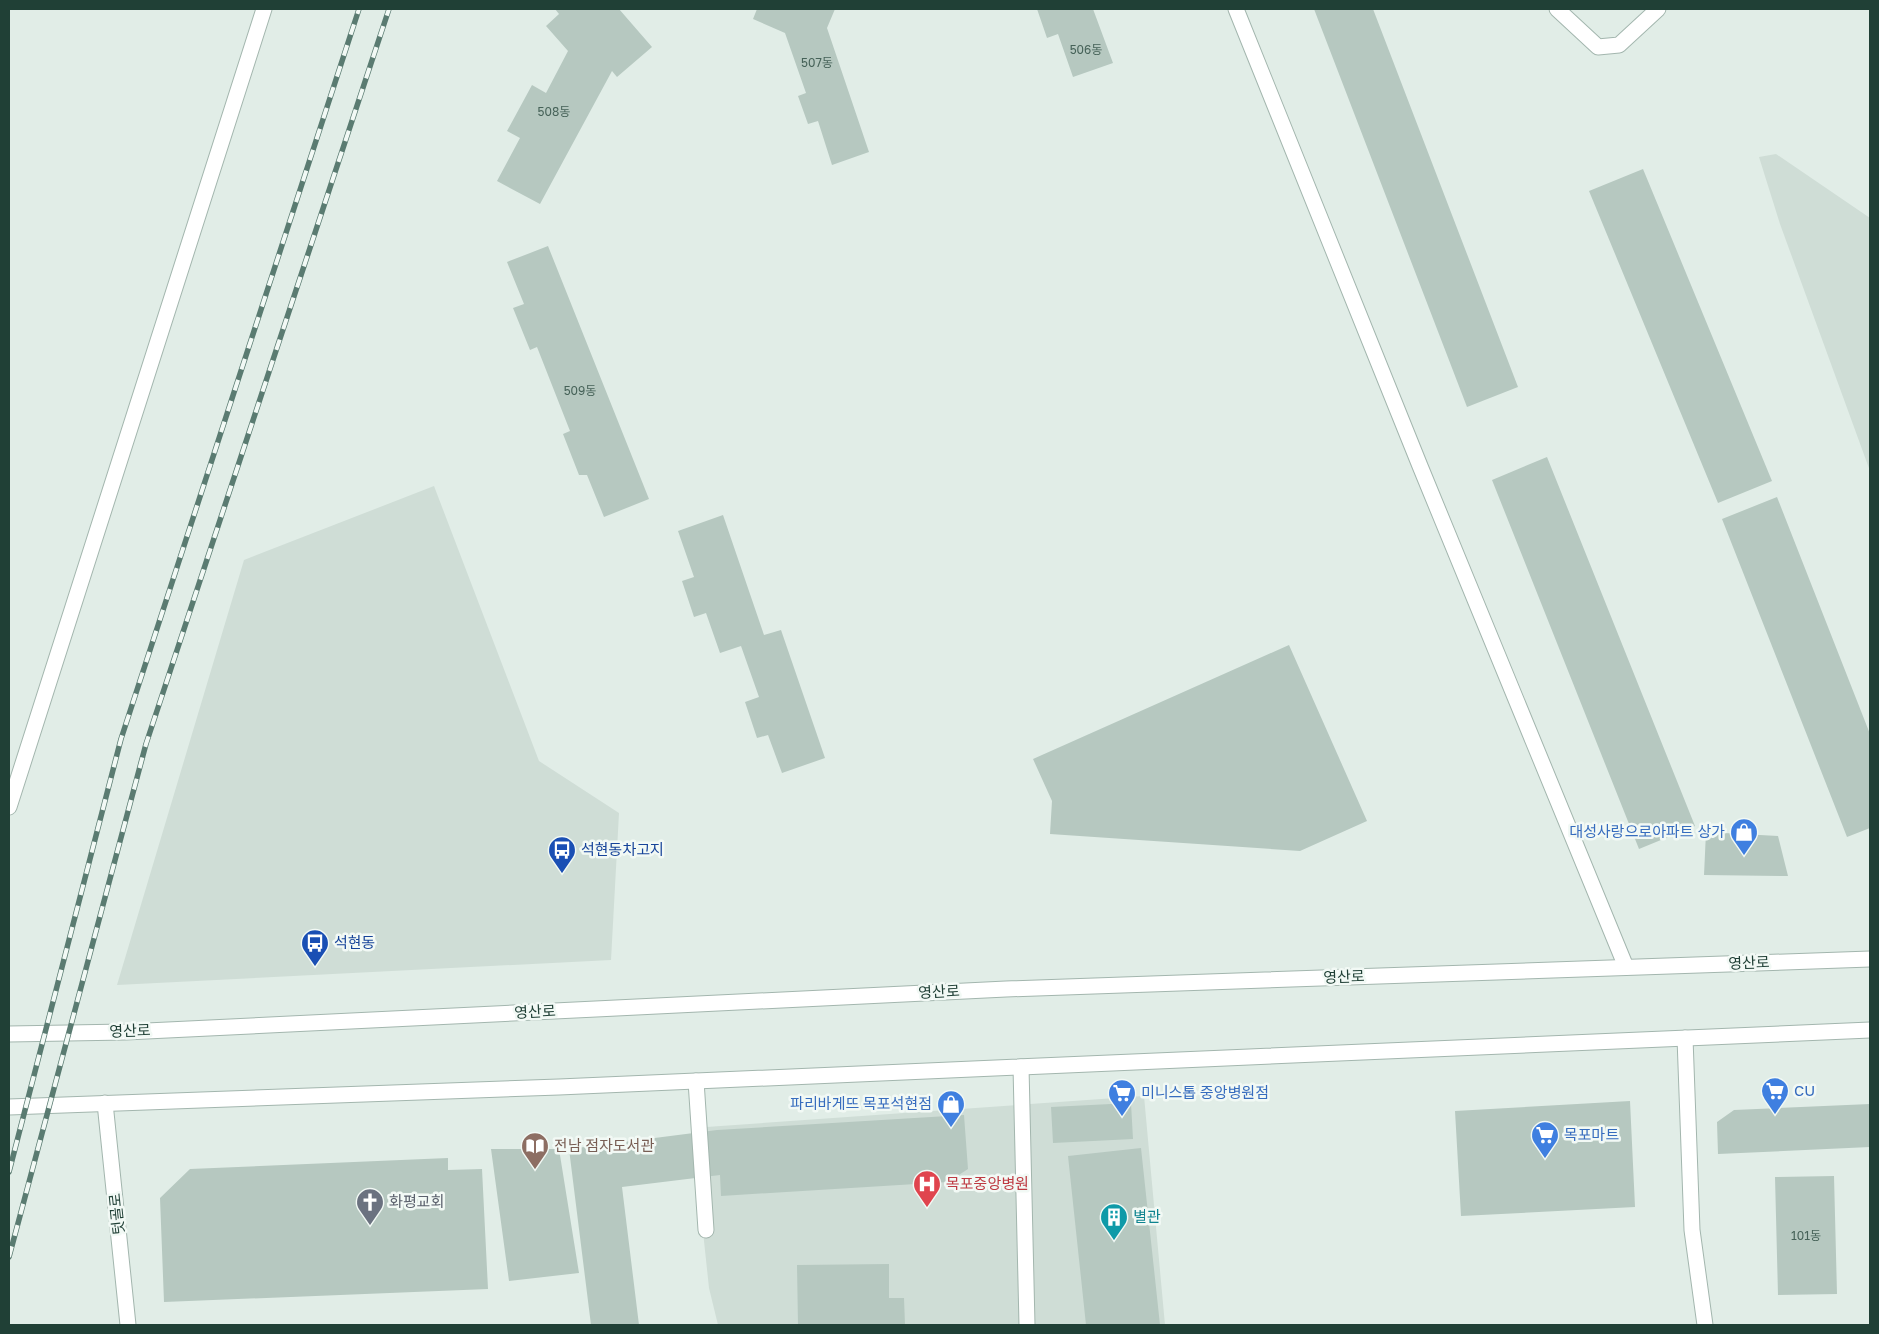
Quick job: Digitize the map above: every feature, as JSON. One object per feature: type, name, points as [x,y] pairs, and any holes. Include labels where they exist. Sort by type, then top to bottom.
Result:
[{"type":"street","points":[[9,806],[264,9]]},
{"type":"street","points":[[1236,9],[1428,485],[1626,967]]},
{"type":"street","points":[[1557,9],[1598,47],[1619,45],[1658,9]]},
{"type":"street","name":"영산로","points":[[9,1034],[136,1031],[1006,988],[1870,959]]},
{"type":"street","points":[[9,1107],[696,1081],[1870,1030]]},
{"type":"street","points":[[1685,1038],[1692,1230],[1705,1325]]},
{"type":"street","points":[[1021,1067],[1028,1325]]},
{"type":"street","points":[[696,1081],[706,1230]]},
{"type":"street","name":"텃골로","points":[[105,1103],[128,1325]]},
{"type":"shaded area","points":[[1776,154],[1870,218],[1870,471],[1780,224],[1759,157]]},
{"type":"shaded area","name":"석현동차고지","points":[[434,486],[539,761],[619,813],[611,960],[117,985],[244,560]]},
{"type":"shaded area","name":"목포중앙병원","points":[[1144,1096],[1165,1325],[718,1325],[709,1288],[692,1128]]},
{"type":"building","points":[[555,9],[619,9],[652,47],[617,77],[612,71],[540,204],[497,181],[520,138],[507,131],[532,85],[546,93],[568,51],[546,26],[559,14]]},
{"type":"building","points":[[757,9],[835,9],[827,28],[869,152],[832,165],[818,121],[808,124],[798,96],[806,93],[785,33],[753,19]]},
{"type":"building","points":[[1037,9],[1093,9],[1113,63],[1073,77],[1058,34],[1047,38]]},
{"type":"building","points":[[1314,9],[1373,9],[1518,387],[1467,407]]},
{"type":"building","points":[[1643,169],[1772,481],[1718,503],[1589,191]]},
{"type":"building","points":[[548,246],[649,499],[604,517],[587,475],[579,475],[563,434],[570,431],[537,347],[530,350],[513,308],[524,304],[507,262]]},
{"type":"building","points":[[1547,457],[1695,826],[1639,849],[1492,480]]},
{"type":"building","points":[[1777,497],[1870,734],[1870,828],[1847,837],[1722,519]]},
{"type":"building","points":[[723,515],[764,635],[781,630],[825,758],[782,773],[768,735],[757,738],[745,702],[759,697],[741,646],[720,653],[706,613],[694,617],[682,581],[694,577],[678,531]]},
{"type":"building","points":[[1289,645],[1367,821],[1300,851],[1050,834],[1052,801],[1033,759]]},
{"type":"building","name":"대성사랑으로아파트 상가","points":[[1706,832],[1778,836],[1788,876],[1704,875]]},
{"type":"building","name":"목포마트","points":[[1630,1101],[1635,1207],[1461,1216],[1455,1111]]},
{"type":"building","points":[[1131,1103],[1133,1139],[1053,1143],[1051,1107]]},
{"type":"building","points":[[1870,1104],[1870,1147],[1718,1154],[1717,1122],[1734,1110]]},
{"type":"building","points":[[964,1115],[968,1169],[948,1182],[721,1196],[720,1175],[622,1187],[639,1325],[591,1325],[569,1149],[717,1130]]},
{"type":"building","name":"별관","points":[[1141,1148],[1160,1325],[1086,1325],[1068,1156]]},
{"type":"building","points":[[491,1149],[559,1149],[579,1273],[509,1281]]},
{"type":"building","points":[[448,1158],[448,1170],[482,1169],[488,1289],[164,1302],[160,1198],[190,1169]]},
{"type":"building","points":[[1834,1176],[1837,1294],[1778,1295],[1775,1177]]},
{"type":"building","points":[[889,1264],[889,1298],[904,1298],[905,1325],[798,1325],[797,1265]]},
{"type":"railway","points":[[9,1172],[121,739],[359,9]]},
{"type":"railway","points":[[9,1257],[146,744],[389,9]]},
{"type":"place","name":"대성사랑으로아파트 상가","points":[[1744,856]]},
{"type":"place","name":"석현동차고지","points":[[562,874]]},
{"type":"place","name":"석현동","points":[[315,967]]},
{"type":"place","name":"CU","points":[[1775,1115]]},
{"type":"place","name":"미니스톱 중앙병원점","points":[[1122,1117]]},
{"type":"place","name":"파리바게뜨 목포석현점","points":[[951,1128]]},
{"type":"place","name":"목포마트","points":[[1545,1159]]},
{"type":"place","name":"전남 점자도서관","points":[[535,1170]]},
{"type":"place","name":"목포중앙병원","points":[[927,1208]]},
{"type":"place","name":"화평교회","points":[[370,1226]]},
{"type":"place","name":"별관","points":[[1114,1241]]}]
